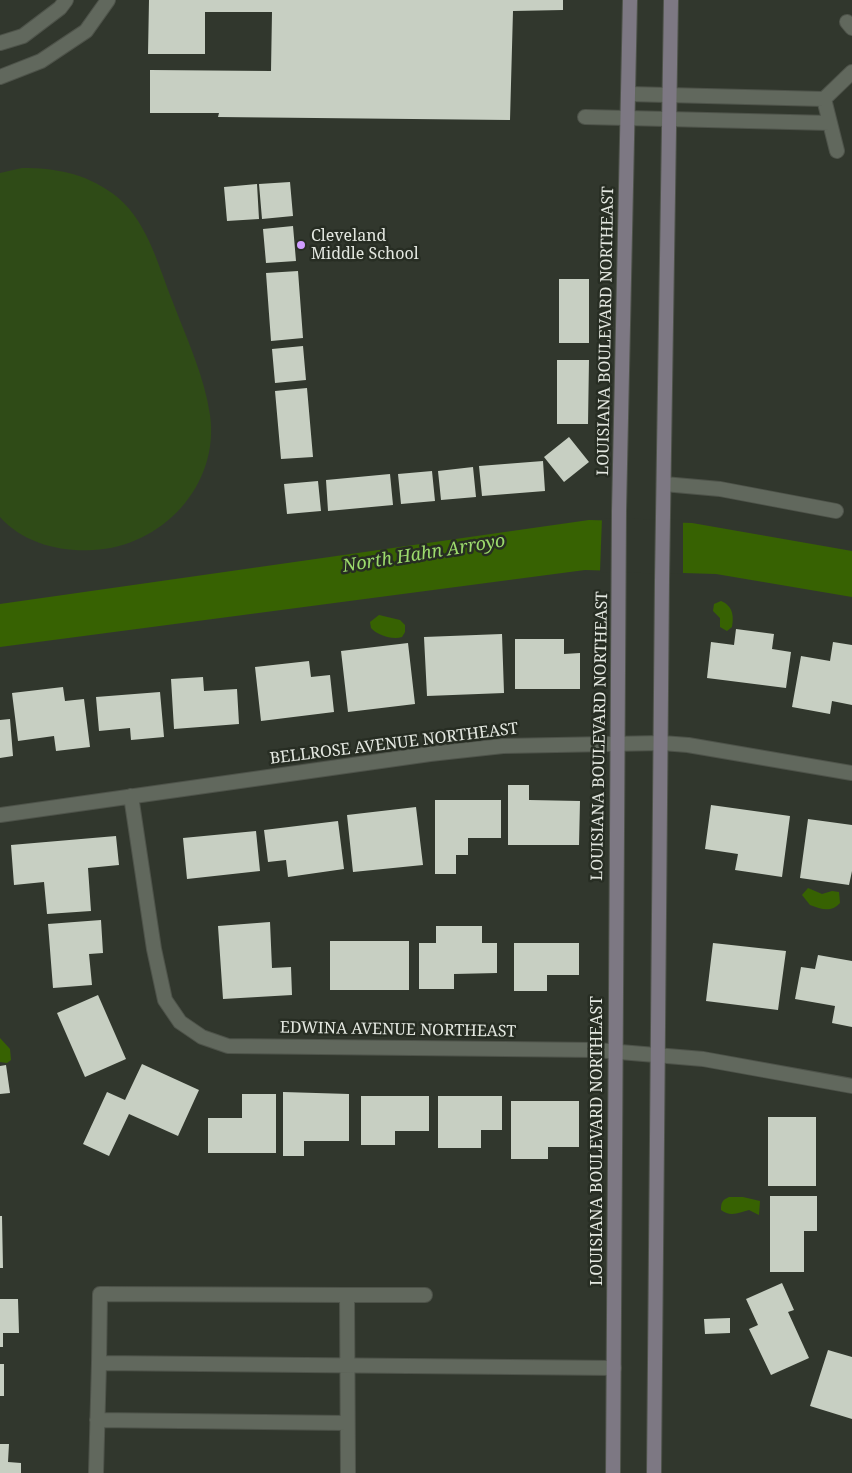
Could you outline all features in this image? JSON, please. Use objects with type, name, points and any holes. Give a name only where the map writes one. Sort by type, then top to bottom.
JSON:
[{"type":"main road","name":"LOUISIANA BOULEVARD NORTHEAST","points":[[614,1473],[619,511],[630,0]]},
{"type":"main road","points":[[654,1473],[662,580],[671,0]]},
{"type":"street","points":[[0,43],[23,36],[60,8],[66,0]]},
{"type":"street","points":[[0,77],[41,61],[86,30],[108,0]]},
{"type":"street","points":[[628,94],[824,99],[852,72]]},
{"type":"street","points":[[824,99],[837,151]]},
{"type":"street","points":[[584,117],[830,123]]},
{"type":"street","points":[[664,484],[720,489],[836,511]]},
{"type":"street","name":"BELLROSE AVENUE NORTHEAST","points":[[0,815],[502,746],[662,743],[702,746],[852,773]]},
{"type":"street","name":"EDWINA AVENUE NORTHEAST","points":[[131,796],[154,949],[165,1000],[180,1022],[202,1037],[228,1046],[615,1051],[703,1059],[852,1086]]},
{"type":"street","points":[[96,1473],[100,1294],[425,1295]]},
{"type":"street","points":[[347,1295],[348,1473]]},
{"type":"street","points":[[99,1363],[614,1368]]},
{"type":"street","points":[[97,1420],[347,1423]]},
{"type":"shaded area","points":[[22,168],[46,169],[80,176],[112,193],[134,214],[149,241],[204,385],[210,415],[211,441],[206,465],[196,488],[181,508],[163,524],[142,537],[118,546],[93,550],[55,547],[43,544],[20,533],[0,517],[0,173]]},
{"type":"water","name":"North Hahn Arroyo","points":[[589,520],[692,523],[852,551],[852,597],[716,574],[585,570],[0,647],[0,604]]},
{"type":"water","points":[[721,601],[728,606],[733,615],[732,627],[727,631],[720,627],[720,618],[713,611],[714,604]]},
{"type":"water","points":[[379,615],[400,620],[405,625],[405,632],[402,637],[385,636],[371,628],[370,622]]},
{"type":"water","points":[[808,888],[822,894],[832,891],[839,892],[840,903],[829,909],[810,905],[802,895]]},
{"type":"water","points":[[0,1038],[10,1049],[11,1060],[7,1063],[0,1062]]},
{"type":"water","points":[[729,1197],[743,1197],[760,1201],[759,1215],[749,1210],[735,1214],[724,1212],[721,1210],[723,1201]]},
{"type":"pier","points":[[602,518],[683,520],[683,574],[600,572]]},
{"type":"building","points":[[149,0],[563,0],[563,10],[513,11],[510,120],[218,117],[219,113],[150,113],[150,70],[271,71],[272,12],[205,12],[205,54],[148,54]]},
{"type":"building","points":[[290,182],[293,216],[262,219],[259,184]]},
{"type":"building","points":[[257,184],[259,219],[227,221],[224,187]]},
{"type":"building","points":[[293,226],[296,261],[266,263],[263,229]]},
{"type":"building","points":[[298,271],[303,338],[271,341],[266,273]]},
{"type":"building","points":[[559,279],[589,279],[589,343],[559,343]]},
{"type":"building","points":[[303,346],[306,380],[275,383],[272,349]]},
{"type":"building","points":[[557,360],[589,360],[588,424],[557,424]]},
{"type":"building","points":[[307,388],[313,457],[281,459],[275,391]]},
{"type":"building","points":[[569,437],[589,462],[564,482],[544,457]]},
{"type":"building","points":[[543,461],[545,491],[482,496],[479,466]]},
{"type":"building","points":[[473,467],[476,497],[441,500],[438,471]]},
{"type":"building","points":[[432,471],[435,501],[401,504],[398,474]]},
{"type":"building","points":[[390,474],[393,505],[328,511],[326,480]]},
{"type":"building","points":[[318,481],[321,511],[287,514],[284,484]]},
{"type":"building","points":[[736,629],[774,634],[772,649],[791,652],[786,688],[707,678],[711,642],[734,645]]},
{"type":"building","points":[[502,634],[504,693],[427,696],[424,637]]},
{"type":"building","points":[[515,639],[564,639],[564,654],[580,653],[580,689],[515,689]]},
{"type":"building","points":[[833,642],[852,645],[852,705],[832,701],[830,714],[792,707],[801,656],[830,661]]},
{"type":"building","points":[[408,643],[415,704],[348,712],[341,651]]},
{"type":"building","points":[[309,661],[311,677],[330,675],[334,712],[261,721],[255,667]]},
{"type":"building","points":[[203,677],[204,691],[237,689],[239,724],[174,729],[171,679]]},
{"type":"building","points":[[63,687],[65,701],[84,699],[90,747],[56,751],[54,736],[18,741],[12,693]]},
{"type":"building","points":[[160,692],[164,737],[131,740],[130,728],[99,731],[96,697]]},
{"type":"building","points":[[10,719],[13,756],[0,758],[0,720]]},
{"type":"building","points":[[508,785],[529,785],[529,800],[580,801],[579,845],[508,845]]},
{"type":"building","points":[[435,800],[501,800],[501,838],[468,838],[468,855],[456,855],[456,874],[435,874]]},
{"type":"building","points":[[711,805],[790,816],[782,877],[735,870],[738,854],[705,849]]},
{"type":"building","points":[[416,807],[423,865],[353,872],[347,815]]},
{"type":"building","points":[[808,819],[852,825],[852,871],[849,885],[800,878]]},
{"type":"building","points":[[338,821],[344,869],[288,877],[286,860],[268,862],[264,830]]},
{"type":"building","points":[[256,831],[260,871],[187,879],[183,838]]},
{"type":"building","points":[[116,836],[119,865],[88,868],[91,911],[47,914],[44,882],[14,885],[11,845]]},
{"type":"building","points":[[101,920],[103,953],[89,954],[92,985],[53,988],[48,924]]},
{"type":"building","points":[[270,922],[272,968],[291,967],[292,995],[223,999],[218,926]]},
{"type":"building","points":[[436,926],[482,926],[482,943],[497,943],[497,973],[454,974],[454,989],[419,989],[419,943],[436,943]]},
{"type":"building","points":[[330,941],[409,941],[409,990],[330,990]]},
{"type":"building","points":[[514,943],[579,943],[579,975],[547,975],[547,991],[514,991]]},
{"type":"building","points":[[713,943],[786,951],[778,1010],[706,1001]]},
{"type":"building","points":[[818,955],[852,961],[852,1027],[832,1023],[835,1006],[795,999],[801,967],[815,969]]},
{"type":"building","points":[[98,995],[126,1059],[85,1077],[57,1013]]},
{"type":"building","points":[[142,1064],[199,1090],[178,1136],[129,1114],[109,1156],[83,1144],[107,1092],[125,1100]]},
{"type":"building","points":[[6,1065],[10,1093],[0,1094],[0,1066]]},
{"type":"building","points":[[283,1092],[349,1094],[349,1141],[304,1141],[304,1156],[283,1156]]},
{"type":"building","points":[[242,1094],[276,1094],[276,1153],[208,1153],[208,1118],[242,1118]]},
{"type":"building","points":[[361,1096],[429,1096],[429,1131],[395,1131],[395,1145],[361,1145]]},
{"type":"building","points":[[438,1096],[502,1096],[502,1130],[481,1130],[481,1148],[438,1148]]},
{"type":"building","points":[[511,1101],[579,1101],[579,1147],[548,1147],[548,1159],[511,1159]]},
{"type":"building","points":[[768,1117],[816,1117],[816,1186],[768,1186]]},
{"type":"building","points":[[770,1196],[817,1196],[817,1231],[804,1231],[804,1272],[770,1272]]},
{"type":"building","points":[[0,1216],[2,1216],[3,1268],[0,1268]]},
{"type":"building","points":[[782,1283],[794,1310],[788,1312],[809,1358],[771,1375],[749,1329],[758,1325],[746,1299]]},
{"type":"building","points":[[0,1299],[18,1299],[19,1333],[3,1333],[3,1347],[0,1347]]},
{"type":"building","points":[[730,1318],[730,1333],[705,1334],[704,1319]]},
{"type":"building","points":[[828,1350],[852,1357],[852,1419],[810,1406]]},
{"type":"building","points":[[0,1364],[4,1364],[4,1396],[0,1396]]},
{"type":"building","points":[[0,1444],[9,1444],[8,1462],[21,1463],[21,1473],[0,1473]]},
{"type":"place","name":"Cleveland Middle School","points":[[301,245]]}]
